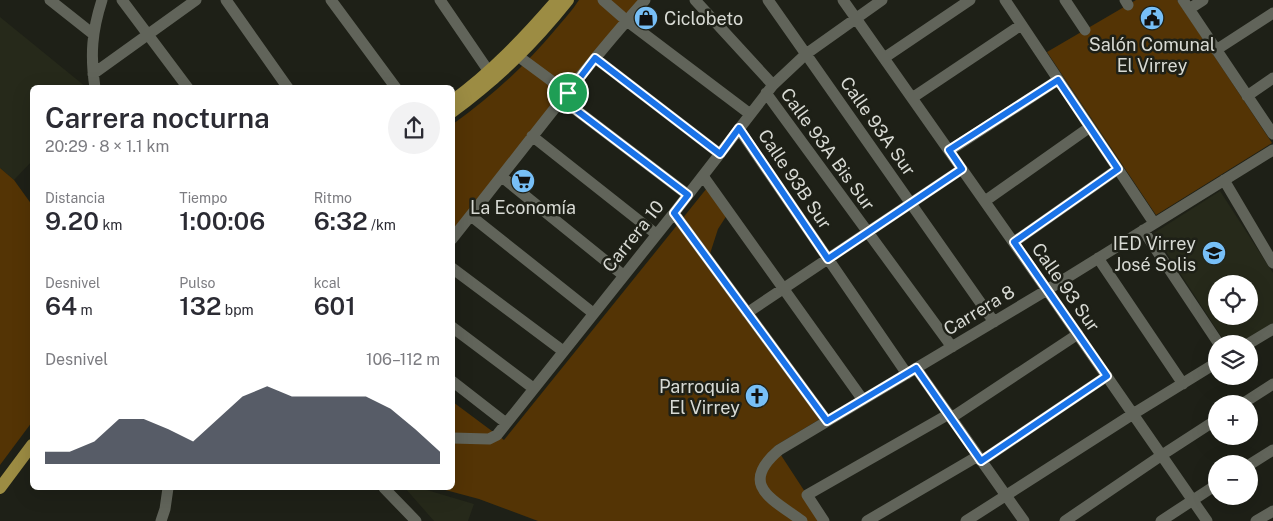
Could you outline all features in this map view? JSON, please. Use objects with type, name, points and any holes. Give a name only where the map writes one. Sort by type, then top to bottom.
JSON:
[{"type":"main road","points":[[455,109],[515,54],[551,6],[568,0]]},
{"type":"main road","points":[[455,98],[492,76]]},
{"type":"main road","points":[[0,488],[30,448]]},
{"type":"street","points":[[50,0],[93,34]]},
{"type":"street","points":[[95,85],[91,52],[93,34],[102,0]]},
{"type":"street","points":[[122,0],[186,85]]},
{"type":"street","points":[[93,74],[196,0]]},
{"type":"street","points":[[226,0],[286,85]]},
{"type":"street","points":[[331,0],[394,85]]},
{"type":"street","points":[[440,0],[492,76]]},
{"type":"street","name":"Calle 93B Sur","points":[[603,0],[627,21],[750,114]]},
{"type":"street","points":[[455,235],[595,58],[645,0]]},
{"type":"street","name":"Calle 93A Bis Sur","points":[[695,0],[769,89],[868,232],[952,347]]},
{"type":"street","name":"Calle 93A Sur","points":[[768,0],[994,322]]},
{"type":"street","name":"Calle 93 Sur","points":[[843,0],[1208,521]]},
{"type":"street","name":"Carrera 10","points":[[455,438],[488,438],[497,435],[674,213],[769,89],[806,54],[882,0]]},
{"type":"street","points":[[884,58],[970,0]]},
{"type":"street","points":[[1005,0],[1154,223]]},
{"type":"street","points":[[1065,0],[1085,30]]},
{"type":"street","points":[[1203,0],[1186,4],[1273,134]]},
{"type":"street","points":[[1216,50],[1273,13]]},
{"type":"street","points":[[912,98],[1022,25]]},
{"type":"street","points":[[515,54],[688,195]]},
{"type":"street","points":[[595,58],[720,154]]},
{"type":"street","points":[[1247,96],[1273,78]]},
{"type":"street","points":[[949,150],[1058,80]]},
{"type":"street","points":[[985,201],[1090,127]]},
{"type":"street","name":"Calle 93B Sur","points":[[739,128],[828,259],[911,371],[950,416],[1024,521]]},
{"type":"street","points":[[532,136],[656,234]]},
{"type":"street","name":"Carrera 8","points":[[802,521],[769,496],[760,482],[760,472],[766,461],[779,450],[1047,290],[1224,180],[1271,155]]},
{"type":"street","points":[[747,314],[962,169]]},
{"type":"street","points":[[1014,242],[1118,169]]},
{"type":"street","points":[[702,176],[862,400]]},
{"type":"street","points":[[502,177],[623,275]]},
{"type":"street","points":[[1224,180],[1273,263]]},
{"type":"street","points":[[674,213],[827,421]]},
{"type":"street","points":[[470,216],[594,313]]},
{"type":"street","points":[[1143,230],[1213,335]]},
{"type":"street","points":[[1098,258],[1183,384]]},
{"type":"street","points":[[455,270],[563,351]]},
{"type":"street","points":[[455,329],[533,388]]},
{"type":"street","points":[[1258,339],[1272,333]]},
{"type":"street","points":[[824,521],[807,495],[950,416],[1078,334]]},
{"type":"street","points":[[966,521],[1208,368]]},
{"type":"street","points":[[867,521],[979,458],[1107,376]]},
{"type":"street","points":[[455,383],[506,423]]},
{"type":"street","points":[[1256,395],[1273,384]]},
{"type":"street","points":[[1066,521],[1208,425]]},
{"type":"street","points":[[1258,459],[1273,450]]},
{"type":"street","points":[[161,521],[168,490]]},
{"type":"street","points":[[386,490],[416,521]]},
{"type":"street","points":[[1161,521],[1208,490]]},
{"type":"street","points":[[1256,521],[1273,511]]},
{"type":"shaded area","points":[[579,0],[642,0],[455,232],[455,122],[481,103],[520,68]]},
{"type":"shaded area","points":[[1136,0],[1177,0],[1272,143],[1156,215],[1047,52]]},
{"type":"shaded area","points":[[0,17],[84,85],[30,85],[30,163],[14,180],[0,168]]},
{"type":"shaded area","points":[[0,168],[14,180],[30,202],[30,425],[0,465]]},
{"type":"shaded area","points":[[707,188],[727,215],[718,229],[707,263],[820,419],[775,446],[824,521],[538,521],[479,499],[445,490],[455,490],[455,403],[504,440]]},
{"type":"shaded area","name":"IED Virrey José Solis","points":[[1220,191],[1273,273],[1273,324],[1256,335],[1220,335],[1214,325],[1258,325],[1258,275],[1208,275],[1208,316],[1154,233]]},
{"type":"shaded area","points":[[407,490],[427,490],[474,504],[468,521],[434,521]]},
{"type":"place","name":"Ciclobeto","points":[[646,18]]},
{"type":"place","name":"Salón Comunal El Virrey","points":[[1152,18]]},
{"type":"place","name":"La Economía","points":[[523,181]]},
{"type":"place","name":"IED Virrey José Solis","points":[[1214,253]]},
{"type":"place","name":"Parroquia El Virrey","points":[[757,396]]},
{"type":"route","points":[[595,58],[720,154],[739,128],[828,259],[962,169],[949,150],[1058,80],[1118,169],[1014,242],[1107,376],[981,461],[916,368],[827,421],[674,213],[688,195],[563,100],[568,93],[595,58]]}]
